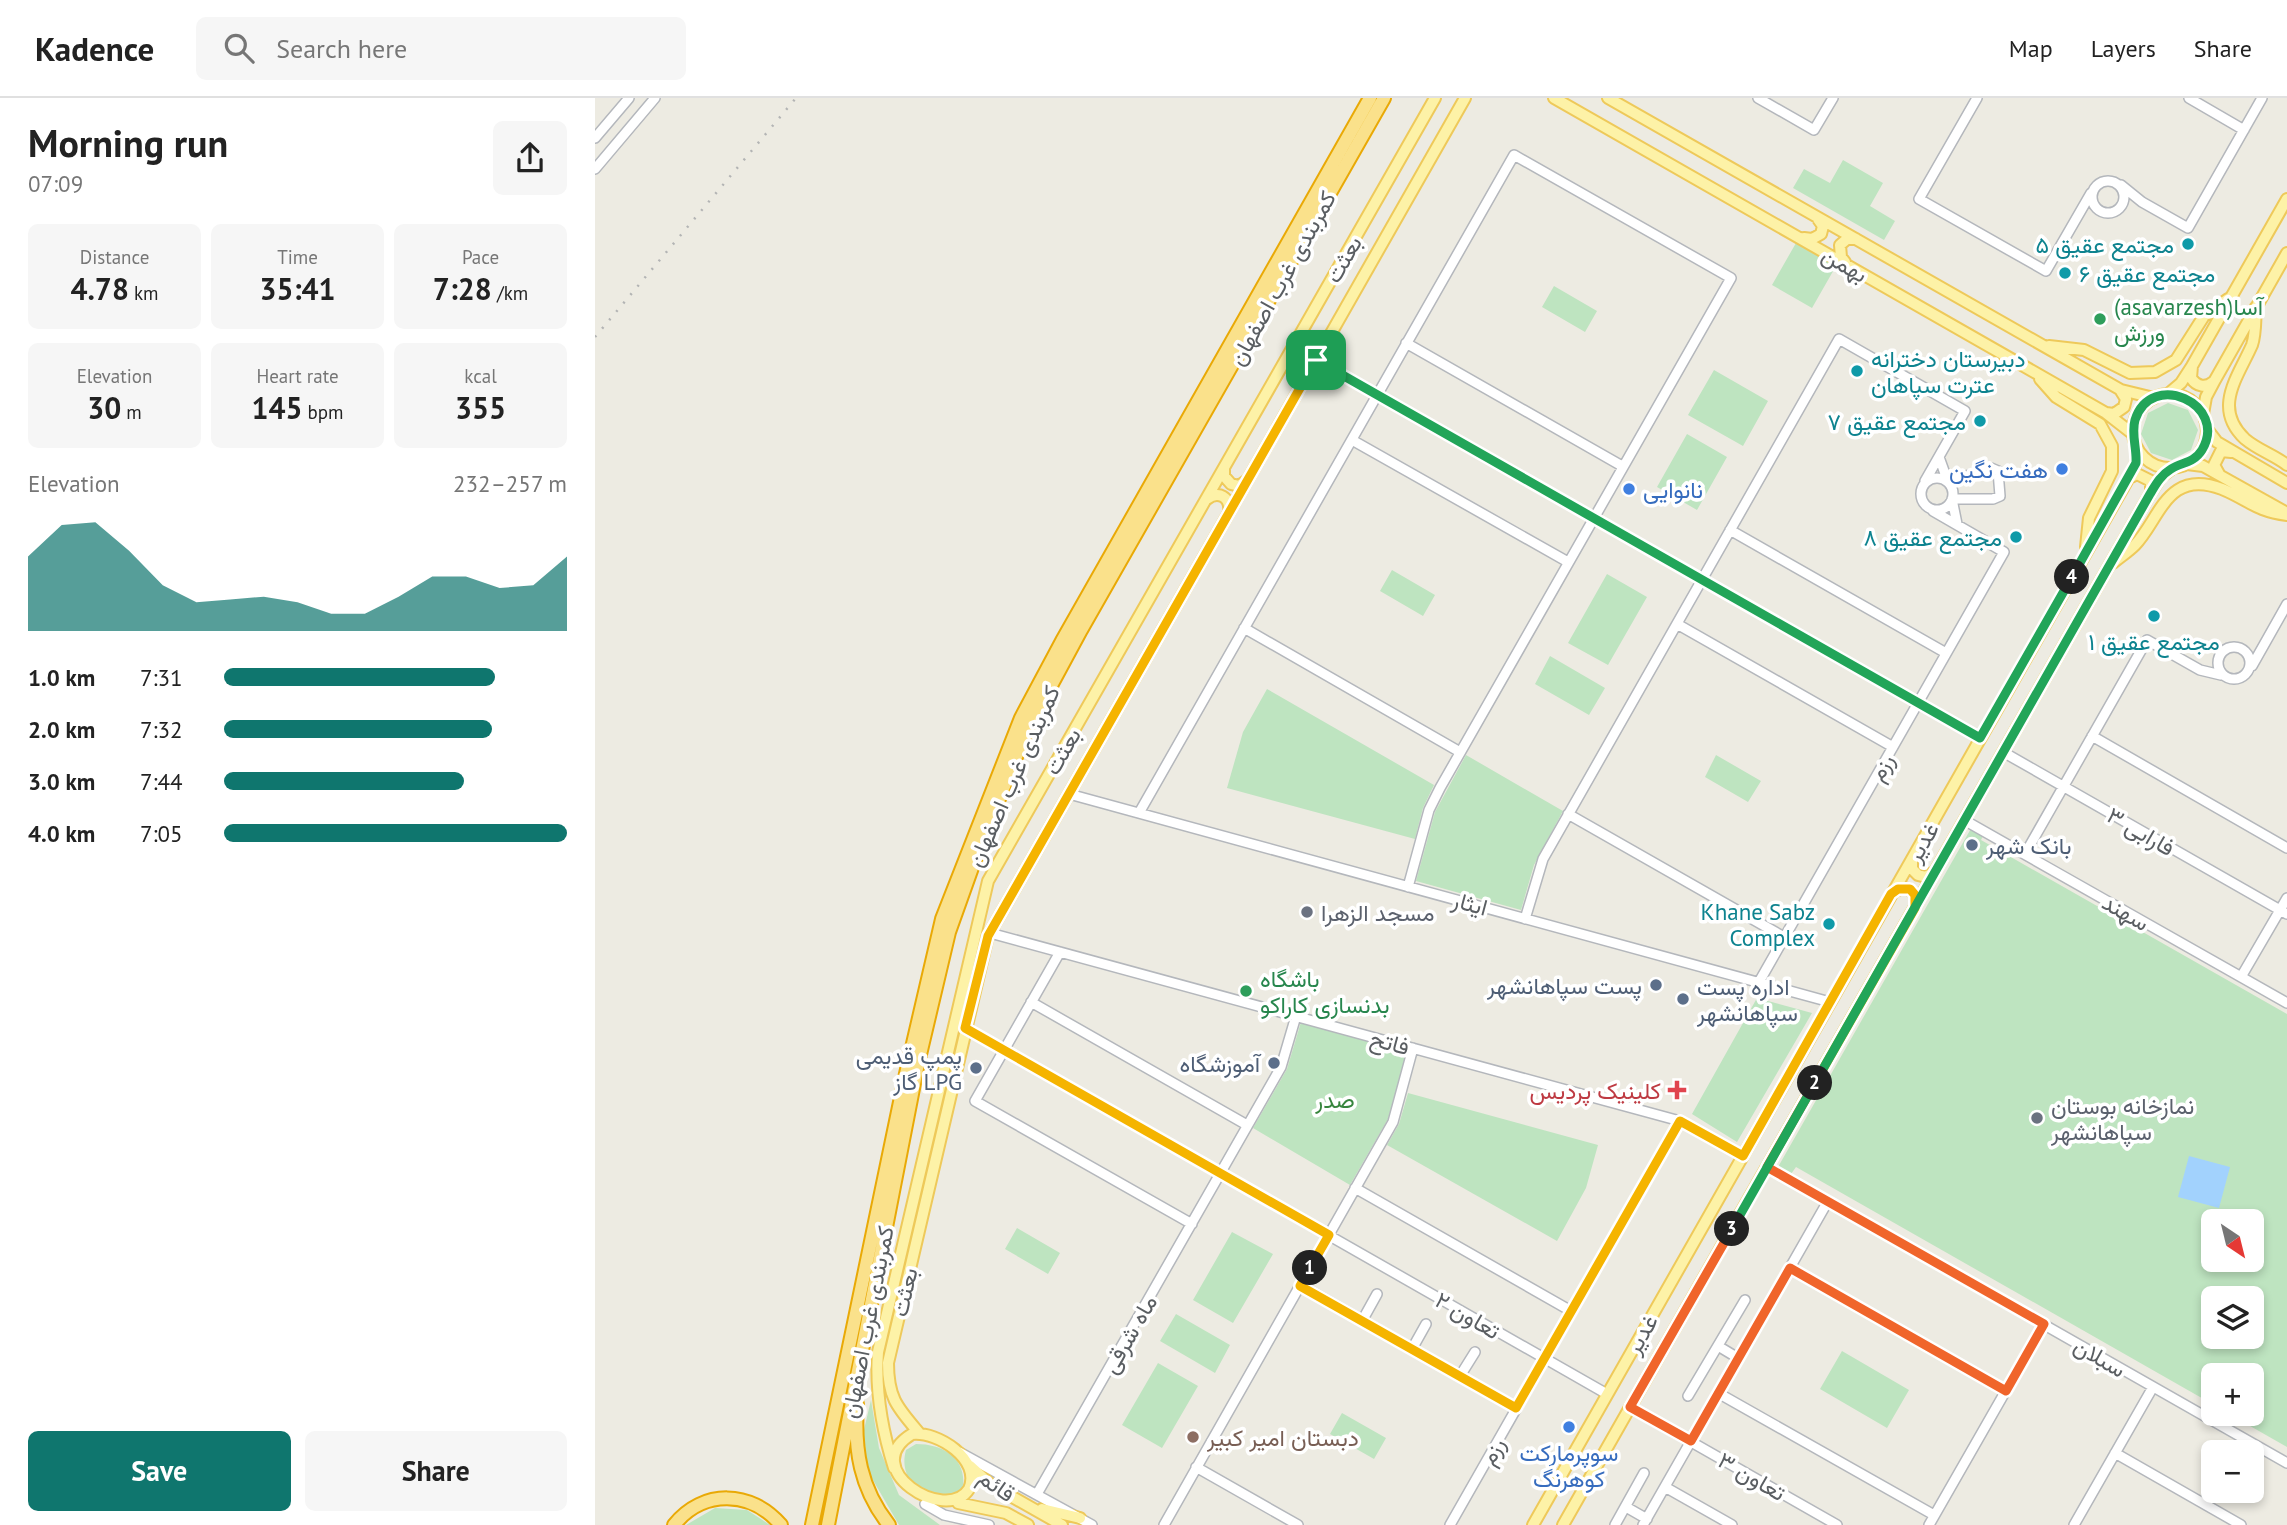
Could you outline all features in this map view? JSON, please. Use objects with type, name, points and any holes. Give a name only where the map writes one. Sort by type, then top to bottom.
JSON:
[{"type":"highway","name":"کمربندی غرب اصفهان","points":[[812,1525],[905,1078],[939,932],[979,820],[1021,718],[1062,640],[1370,98]]},
{"type":"highway","name":"کمربندی غرب اصفهان","points":[[828,1525],[918,1063],[949,932],[979,848],[1026,732],[1081,630],[1384,98]]},
{"type":"highway","points":[[863,1340],[855,1430],[857,1458],[870,1497],[889,1525]]},
{"type":"highway","points":[[674,1525],[688,1510],[705,1501],[721,1497],[750,1502],[773,1516],[781,1525]]},
{"type":"main road","name":"بعثت","points":[[894,1468],[881,1421],[876,1377],[878,1352],[988,881],[1434,98]]},
{"type":"main road","name":"بعثت","points":[[921,1434],[893,1400],[888,1385],[888,1363],[965,1028],[990,933],[1465,98]]},
{"type":"main road","name":"بهمن","points":[[1554,98],[2106,412],[2133,434]]},
{"type":"main road","name":"بهمن","points":[[1608,98],[2120,390],[2154,398]]},
{"type":"main road","points":[[2287,199],[2181,383],[2168,394],[2154,398],[2138,413],[2133,434],[2137,448],[2152,463],[2173,468],[2187,464],[2203,466],[2287,514]]},
{"type":"main road","points":[[1801,238],[1812,239],[1821,234],[1823,226],[1816,216]]},
{"type":"main road","points":[[1847,265],[1841,257],[1840,245],[1847,239],[1859,240]]},
{"type":"main road","points":[[2287,253],[2206,397],[2203,414],[2207,429],[2217,442],[2287,483]]},
{"type":"main road","points":[[2045,346],[2084,350],[2130,373],[2155,372],[2176,360],[2204,316],[2233,295]]},
{"type":"main road","points":[[2256,307],[2253,342],[2229,389],[2230,414],[2237,429],[2248,441],[2287,465]]},
{"type":"main road","points":[[2192,366],[2191,379],[2197,385],[2209,385],[2215,380]]},
{"type":"main road","points":[[2033,371],[2056,397],[2100,425],[2112,446],[2112,471],[2089,518],[2085,553]]},
{"type":"main road","points":[[2106,412],[2114,414],[2124,407],[2126,398],[2120,390]]},
{"type":"main road","points":[[2168,394],[2189,399],[2203,414]]},
{"type":"main road","points":[[2187,464],[2202,449],[2207,429]]},
{"type":"main road","name":"غدیر","points":[[1536,1522],[2127,481],[2136,463],[2137,448]]},
{"type":"main road","points":[[2220,475],[2215,469],[2215,458],[2221,452],[2233,453]]},
{"type":"main road","points":[[1225,466],[1224,476],[1231,484],[1238,486],[1248,479]]},
{"type":"main road","name":"غدیر","points":[[1563,1525],[2150,494],[2161,477],[2173,468]]},
{"type":"main road","points":[[2127,481],[2137,474],[2145,475],[2151,481],[2150,494]]},
{"type":"main road","points":[[2109,567],[2136,544],[2164,500],[2187,488],[2214,487],[2260,511],[2287,514]]},
{"type":"main road","points":[[1205,501],[1211,496],[1223,496],[1229,502],[1228,514]]},
{"type":"main road","points":[[1913,857],[1912,869],[1917,875],[1926,877],[1936,870]]},
{"type":"main road","points":[[1891,894],[1898,889],[1910,889],[1915,895],[1915,908]]},
{"type":"main road","points":[[912,1434],[921,1434],[960,1454],[970,1466],[971,1485],[958,1503],[946,1508],[925,1504],[899,1481],[894,1468],[895,1454],[901,1442],[912,1434]]},
{"type":"main road","name":"قائم","points":[[970,1466],[991,1485],[1062,1525]]},
{"type":"main road","name":"قائم","points":[[958,1503],[1006,1513],[1028,1525]]},
{"type":"main road","points":[[1027,1505],[1080,1518]]},
{"type":"street","points":[[595,138],[629,98]]},
{"type":"street","points":[[595,169],[655,98]]},
{"type":"street","points":[[1758,98],[1814,130],[1833,98]]},
{"type":"street","points":[[1977,98],[1919,199],[2046,271],[2091,193],[2096,186],[2109,182],[2121,185],[2142,201],[2188,228],[2262,98]]},
{"type":"street","points":[[2189,98],[2244,130]]},
{"type":"street","points":[[608,123],[623,136]]},
{"type":"street","points":[[1139,813],[1514,155],[1731,278],[1429,810],[1408,887]]},
{"type":"street","points":[[2120,207],[2126,196],[2121,185]]},
{"type":"street","points":[[2091,193],[2092,206],[2103,212]]},
{"type":"street","points":[[2077,216],[2142,201]]},
{"type":"street","points":[[1525,919],[1539,867],[1839,339],[1965,411],[1922,489],[1925,502],[1933,511],[1957,524]]},
{"type":"street","points":[[1406,343],[1622,466]]},
{"type":"street","points":[[1316,360],[1980,738]]},
{"type":"street","points":[[1352,440],[1568,562]]},
{"type":"street","points":[[1938,457],[1948,482],[1957,524]]},
{"type":"street","points":[[1925,481],[1937,476],[1948,482],[1991,468],[1998,471],[2000,496],[1993,499],[1952,499]]},
{"type":"street","points":[[1933,511],[1946,510],[1952,499]]},
{"type":"street","name":"رزم","points":[[1759,982],[2004,552],[1957,524]]},
{"type":"street","points":[[1730,530],[1946,653]]},
{"type":"street","points":[[2025,854],[2147,640],[2200,670],[2233,678],[2246,674],[2287,604]]},
{"type":"street","points":[[1677,624],[1893,747]]},
{"type":"street","points":[[1244,628],[1460,752]]},
{"type":"street","points":[[2200,670],[2222,653],[2265,644]]},
{"type":"street","points":[[2239,648],[2250,654],[2251,667]]},
{"type":"street","points":[[2221,675],[2216,664],[2222,653]]},
{"type":"street","points":[[2092,736],[2287,848]]},
{"type":"street","name":"فارابی ۳","points":[[2003,752],[2283,912]]},
{"type":"street","name":"ایثار","points":[[1069,794],[1830,1002]]},
{"type":"street","points":[[1568,814],[1784,937]]},
{"type":"street","name":"سهند","points":[[1965,820],[2287,1003]]},
{"type":"street","points":[[2241,977],[2283,912],[2287,898]]},
{"type":"street","name":"فاتح","points":[[990,933],[1680,1121],[1743,1156]]},
{"type":"street","points":[[1061,952],[975,1101],[1192,1224]]},
{"type":"street","points":[[1031,1002],[1247,1125]]},
{"type":"street","name":"ماه شرقی","points":[[1037,1494],[1281,1067],[1296,1016]]},
{"type":"street","name":"تعاون ۲","points":[[965,1028],[1607,1394]]},
{"type":"street","points":[[1164,1525],[1393,1122],[1413,1048]]},
{"type":"street","name":"رزم","points":[[1450,1525],[1680,1121]]},
{"type":"street","name":"سبلان","points":[[1767,1167],[2287,1463]]},
{"type":"street","points":[[1355,1188],[1571,1311]]},
{"type":"street","points":[[1626,1507],[1645,1522],[1828,1201]]},
{"type":"street","points":[[1790,1268],[2006,1391]]},
{"type":"street","points":[[1300,1286],[1516,1408]]},
{"type":"street","points":[[1362,1321],[1377,1294]]},
{"type":"street","points":[[1688,1396],[1745,1300]]},
{"type":"street","points":[[1412,1349],[1426,1324]]},
{"type":"street","points":[[1929,1525],[2044,1324]]},
{"type":"street","points":[[1718,1346],[1738,1358]]},
{"type":"street","points":[[1460,1377],[1475,1352]]},
{"type":"street","points":[[2074,1525],[2153,1387]]},
{"type":"street","points":[[1718,1392],[1934,1516]]},
{"type":"street","name":"تعاون ۳","points":[[1630,1407],[1837,1525]]},
{"type":"street","points":[[944,1444],[1092,1525]]},
{"type":"street","points":[[2115,1454],[2241,1525]]},
{"type":"street","points":[[1196,1467],[1297,1525]]},
{"type":"street","points":[[1615,1525],[1644,1473]]},
{"type":"street","points":[[1665,1487],[1732,1525]]},
{"type":"street","points":[[925,1504],[944,1515],[989,1525]]},
{"type":"green space","points":[[1843,160],[1883,183],[1870,206],[1895,221],[1884,240],[1793,188],[1804,169],[1830,183]]},
{"type":"green space","points":[[1796,243],[1836,266],[1812,308],[1772,285]]},
{"type":"green space","points":[[1554,286],[1597,311],[1585,332],[1542,307]]},
{"type":"green space","points":[[1714,370],[1768,401],[1743,446],[1688,415]]},
{"type":"green space","points":[[2168,403],[2188,410],[2198,430],[2191,450],[2172,460],[2151,453],[2141,434],[2148,413]]},
{"type":"green space","points":[[1687,434],[1727,457],[1697,510],[1657,487]]},
{"type":"green space","points":[[1392,570],[1435,595],[1423,616],[1380,591]]},
{"type":"green space","points":[[1607,574],[1647,597],[1608,665],[1568,643]]},
{"type":"green space","points":[[1550,656],[1605,688],[1589,715],[1535,684]]},
{"type":"green space","points":[[1267,689],[1434,785],[1423,808],[1415,839],[1227,788],[1243,732]]},
{"type":"green space","points":[[1466,755],[1563,811],[1534,865],[1521,910],[1416,881],[1435,812]]},
{"type":"green space","points":[[1716,755],[1761,781],[1748,802],[1705,777]]},
{"type":"green space","points":[[1973,825],[1985,832],[1981,840],[2287,1014],[2287,1447],[2250,1426],[2264,1426],[2264,1363],[2201,1363],[2201,1398],[1796,1167],[1791,1174],[1778,1167]]},
{"type":"green space","points":[[1757,998],[1812,1013],[1737,1142],[1692,1114]]},
{"type":"green space","name":"صدر","points":[[1301,1022],[1407,1051],[1388,1119],[1350,1185],[1253,1128],[1287,1069]]},
{"type":"green space","points":[[1408,1093],[1598,1145],[1586,1188],[1557,1241],[1387,1145],[1399,1124]]},
{"type":"green space","points":[[1017,1228],[1060,1253],[1048,1274],[1005,1249]]},
{"type":"green space","points":[[1232,1232],[1273,1254],[1233,1323],[1193,1300]]},
{"type":"green space","points":[[1176,1314],[1230,1345],[1215,1373],[1160,1341]]},
{"type":"green space","points":[[1842,1351],[1909,1390],[1887,1428],[1820,1389]]},
{"type":"green space","points":[[1158,1363],[1198,1386],[1162,1448],[1122,1425]]},
{"type":"green space","points":[[871,1400],[879,1448],[899,1495],[940,1525],[899,1525],[870,1475],[862,1438]]},
{"type":"green space","points":[[1342,1413],[1386,1438],[1374,1459],[1330,1434]]},
{"type":"green space","points":[[916,1444],[938,1447],[954,1458],[963,1474],[961,1496],[918,1494],[908,1478],[904,1462],[906,1450]]},
{"type":"green space","points":[[715,1508],[747,1510],[770,1525],[686,1525]]},
{"type":"water","points":[[2189,1156],[2230,1167],[2219,1208],[2178,1197]]},
{"type":"railway","points":[[595,337],[796,98]]},
{"type":"place","name":"مجتمع عقیق ۵","points":[[2188,244]]},
{"type":"place","name":"مجتمع عقیق ۶","points":[[2065,273]]},
{"type":"place","name":"(asavarzesh)آسا ورزش","points":[[2100,319]]},
{"type":"place","name":"دبیرستان دخترانه عترت سپاهان","points":[[1857,371]]},
{"type":"place","name":"مجتمع عقیق ۷","points":[[1980,421]]},
{"type":"place","name":"هفت نگین","points":[[2062,469]]},
{"type":"place","name":"نانوایی","points":[[1629,489]]},
{"type":"place","name":"مجتمع عقیق ۸","points":[[2016,537]]},
{"type":"place","name":"مجتمع عقیق ۱","points":[[2154,616]]},
{"type":"place","name":"بانک شهر","points":[[1972,845]]},
{"type":"place","name":"مسجد الزهرا","points":[[1307,912]]},
{"type":"place","name":"Khane Sabz Complex","points":[[1829,924]]},
{"type":"place","name":"پست سپاهانشهر","points":[[1656,985]]},
{"type":"place","name":"باشگاه بدنسازی کاراکو","points":[[1246,991]]},
{"type":"place","name":"اداره پست سپاهانشهر","points":[[1683,999]]},
{"type":"place","name":"آموزشگاه","points":[[1274,1063]]},
{"type":"place","name":"پمپ قدیمی گاز LPG","points":[[976,1068]]},
{"type":"place","name":"کلینیک پردیس","points":[[1677,1090]]},
{"type":"place","name":"نمازخانه بوستان سپاهانشهر","points":[[2037,1118]]},
{"type":"place","name":"سوپرمارکت کوهرنگ","points":[[1569,1427]]},
{"type":"place","name":"دبستان امیر کبیر","points":[[1193,1437]]},
{"type":"route","points":[[1316,360],[988,936],[965,1028],[1329,1235],[1300,1286],[1516,1408],[1680,1121],[1743,1156],[1891,894],[1898,889],[1908,889],[1915,895],[1915,908],[1767,1167],[2044,1324],[2006,1391],[1790,1268],[1691,1441],[1630,1407],[1877,974],[1915,908],[2150,494],[2161,477],[2173,468],[2196,458],[2202,449],[2207,429],[2197,405],[2189,399],[2168,394],[2154,398],[2138,413],[2133,434],[2137,448],[2136,463],[1980,738],[1316,360]]}]
